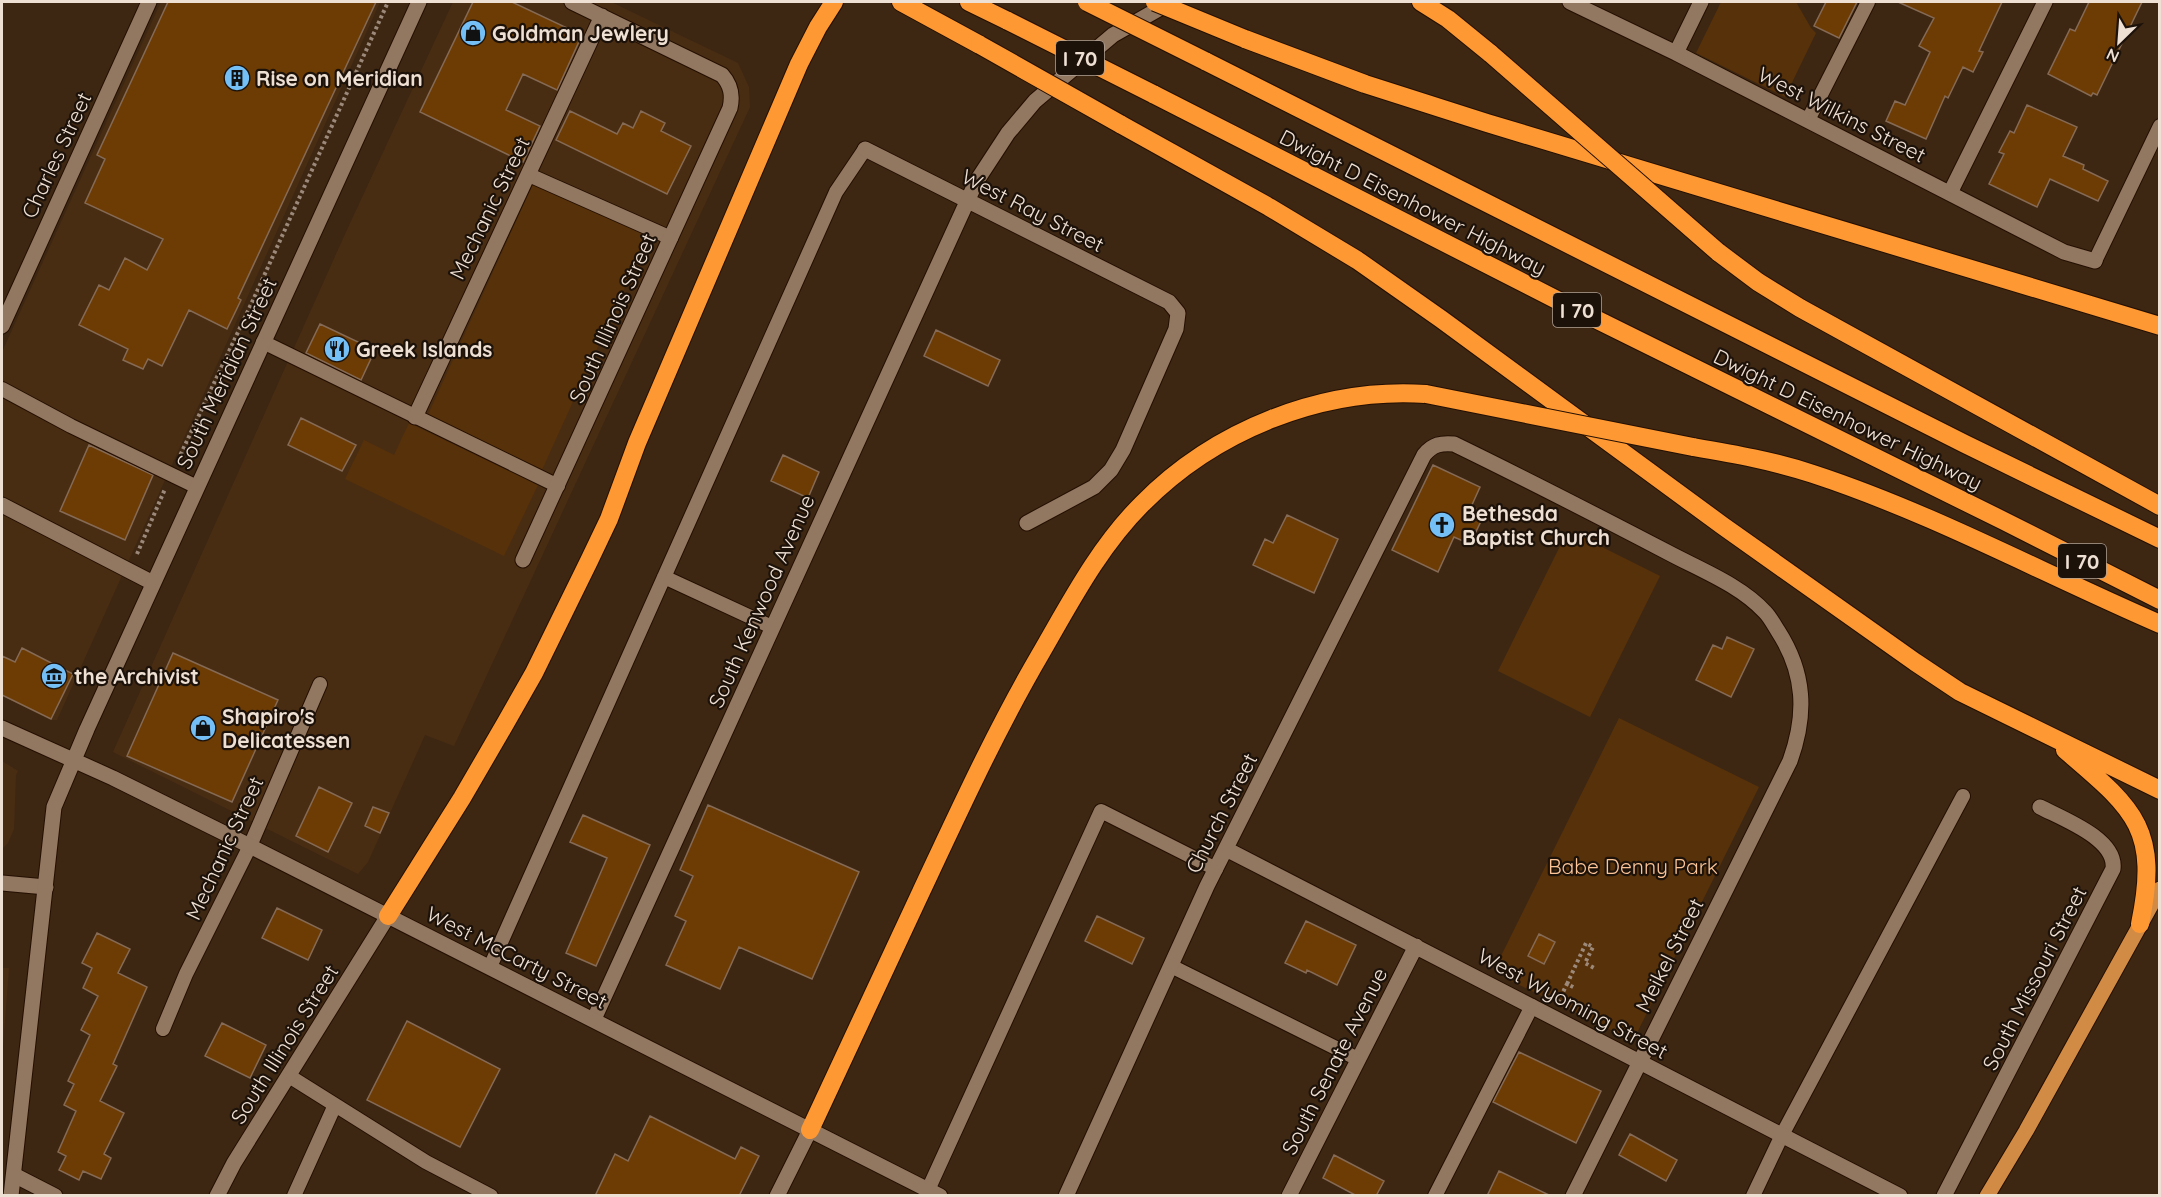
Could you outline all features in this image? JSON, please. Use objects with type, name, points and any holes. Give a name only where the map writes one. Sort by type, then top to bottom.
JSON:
[{"type":"highway","points":[[388,916],[505,724],[534,673],[590,561],[799,64],[834,2]]},
{"type":"highway","name":"Dwight D Eisenhower Highway","points":[[969,2],[1555,300],[2160,600]]},
{"type":"highway","name":"Dwight D Eisenhower Highway","points":[[1087,2],[1955,439],[2160,539]]},
{"type":"highway","points":[[1155,2],[1365,84],[2160,326]]},
{"type":"highway","points":[[1421,2],[1448,19],[1491,54],[1718,252],[1758,282],[1800,308],[2160,506]]},
{"type":"highway","points":[[905,4],[1278,212],[1357,260],[1915,662],[1960,692],[2160,790]]},
{"type":"highway","points":[[810,1130],[999,728],[1087,574],[1123,525],[1144,502],[1208,451],[1263,422],[1341,399],[1397,393],[1426,394],[1769,461],[1814,474],[1897,506],[2160,624]]},
{"type":"highway","points":[[2043,732],[2119,798],[2137,825],[2146,857],[2146,892],[2140,924]]},
{"type":"main road","points":[[1987,1196],[2160,889]]},
{"type":"street","name":"Charles Street","points":[[2,326],[149,2]]},
{"type":"street","name":"South Meridian Street","points":[[11,1196],[54,807],[153,583],[419,2]]},
{"type":"street","points":[[572,2],[602,16]]},
{"type":"street","name":"South Kenwood Avenue","points":[[594,1019],[966,200],[997,149],[1035,101],[1113,35],[1171,2]]},
{"type":"street","name":"West Wilkins Street","points":[[1570,2],[1676,53],[2064,252],[2095,261]]},
{"type":"street","points":[[1676,53],[1701,2]]},
{"type":"street","points":[[1950,193],[2045,2]]},
{"type":"street","name":"South Illinois Street","points":[[523,560],[730,108],[731,91],[722,75],[602,16]]},
{"type":"street","name":"Mechanic Street","points":[[415,417],[602,16]]},
{"type":"street","name":"West Ray Street","points":[[865,148],[1168,302],[1178,313],[1176,329],[1123,450],[1111,470],[1094,487],[1027,523]]},
{"type":"street","name":"Church Street","points":[[1066,1196],[1216,869],[1424,455],[1432,446],[1454,444],[1561,496],[1723,581],[1751,598],[1767,613],[1790,650],[1793,661]]},
{"type":"street","points":[[2,505],[153,583]]},
{"type":"street","name":"Meikel Street","points":[[1573,1196],[1790,761],[1799,732],[1801,711],[1800,692],[1793,661]]},
{"type":"street","name":"West McCarty Street","points":[[2,728],[112,778],[250,846],[934,1193]]},
{"type":"street","name":"South Missouri Street","points":[[1944,1196],[2113,869],[2114,860],[2096,837],[2040,807]]},
{"type":"street","name":"West Wyoming Street","points":[[1226,849],[1900,1196]]},
{"type":"street","points":[[2,883],[46,887]]},
{"type":"street","name":"South Illinois Street","points":[[217,1196],[234,1163],[388,916]]},
{"type":"street","name":"South Senate Avenue","points":[[1288,1196],[1416,946]]},
{"type":"street","points":[[777,1196],[810,1130]]},
{"type":"street","points":[[14,1175],[55,1196]]},
{"type":"lane","points":[[1808,120],[1868,2]]},
{"type":"lane","points":[[2095,261],[2160,126]]},
{"type":"lane","points":[[490,967],[836,192],[865,148]]},
{"type":"lane","points":[[529,175],[671,238]]},
{"type":"lane","points":[[263,342],[558,486]]},
{"type":"lane","points":[[2,389],[71,426],[197,487]]},
{"type":"lane","points":[[664,577],[772,627]]},
{"type":"lane","name":"Mechanic Street","points":[[163,1029],[186,974],[250,846],[320,684]]},
{"type":"lane","points":[[1753,1196],[1782,1135],[1963,796]]},
{"type":"lane","points":[[934,1193],[1101,811],[1216,869]]},
{"type":"lane","points":[[1171,966],[1358,1059]]},
{"type":"lane","points":[[1436,1196],[1532,1006]]},
{"type":"lane","points":[[289,1076],[426,1162],[491,1196]]},
{"type":"lane","points":[[294,1196],[335,1105]]},
{"type":"path","points":[[134,561],[171,474],[254,298],[388,2]]},
{"type":"path","points":[[1552,1016],[1586,943],[1593,947],[1585,963],[1594,968]]},
{"type":"path","points":[[1567,984],[1575,988]]},
{"type":"shaded area","points":[[161,2],[380,2],[57,720],[51,720],[2,696],[2,352]]},
{"type":"shaded area","points":[[453,2],[611,2],[738,63],[749,87],[750,107],[454,746],[425,735],[368,862],[358,874],[113,752],[346,232]]},
{"type":"shaded area","points":[[2,761],[18,771],[14,829],[8,843],[2,849]]},
{"type":"shaded area","points":[[2,968],[9,968],[2,1060]]},
{"type":"green space","points":[[1721,2],[1796,2],[1816,33],[1785,97],[1696,53]]},
{"type":"green space","points":[[534,182],[649,234],[542,470],[427,417]]},
{"type":"green space","points":[[409,423],[538,485],[504,556],[345,479],[364,440],[394,455]]},
{"type":"green space","points":[[1568,530],[1660,576],[1590,717],[1498,671]]},
{"type":"green space","name":"Babe Denny Park","points":[[1619,718],[1759,787],[1633,1041],[1505,978],[1500,958]]},
{"type":"building","name":"Rise on Meridian","points":[[168,2],[376,2],[238,298],[241,300],[227,329],[189,310],[162,366],[148,359],[143,369],[123,360],[128,349],[79,325],[99,285],[109,290],[125,258],[147,270],[163,239],[85,203],[105,159],[97,155]]},
{"type":"building","points":[[473,2],[512,2],[582,35],[557,90],[523,74],[506,110],[540,126],[523,162],[420,112]]},
{"type":"building","points":[[1826,2],[1857,2],[1839,38],[1814,26]]},
{"type":"building","points":[[1898,2],[2002,2],[1979,51],[1983,52],[1973,72],[1963,67],[1948,98],[1945,96],[1926,139],[1886,121],[1895,101],[1905,105],[1930,52],[1919,46],[1934,18]]},
{"type":"building","points":[[2089,2],[2142,2],[2097,95],[2093,93],[2091,96],[2048,74],[2070,29],[2075,31]]},
{"type":"building","points":[[2027,105],[2077,127],[2063,156],[2084,165],[2083,169],[2108,181],[2098,201],[2050,179],[2037,207],[1989,184],[2004,154],[1999,152],[2010,131],[2014,133]]},
{"type":"building","points":[[570,111],[617,134],[623,123],[633,128],[641,111],[665,123],[661,131],[691,146],[667,194],[556,140]]},
{"type":"building","points":[[320,324],[375,350],[361,380],[306,353]]},
{"type":"building","points":[[936,330],[1000,360],[988,386],[924,356]]},
{"type":"building","points":[[301,418],[356,445],[342,471],[288,445]]},
{"type":"building","points":[[89,445],[153,475],[125,540],[60,511]]},
{"type":"building","points":[[783,455],[819,472],[808,498],[771,481]]},
{"type":"building","name":"Bethesda Baptist Church","points":[[1433,465],[1480,487],[1471,507],[1485,513],[1470,544],[1454,537],[1438,572],[1392,550]]},
{"type":"building","points":[[1287,515],[1338,539],[1314,593],[1253,565],[1265,539],[1273,543]]},
{"type":"building","points":[[1727,637],[1754,649],[1731,697],[1696,680],[1713,645],[1722,649]]},
{"type":"building","points":[[22,648],[73,674],[51,719],[2,695],[2,656],[15,662]]},
{"type":"building","name":"Shapiro's Delicatessen","points":[[173,653],[278,700],[232,802],[127,756]]},
{"type":"building","points":[[319,787],[352,803],[328,852],[296,836]]},
{"type":"building","points":[[708,805],[859,872],[812,979],[739,947],[720,989],[666,965],[686,921],[675,916],[693,876],[680,870]]},
{"type":"building","points":[[373,807],[389,813],[380,833],[365,826]]},
{"type":"building","points":[[583,815],[650,845],[596,966],[566,953],[607,858],[570,842]]},
{"type":"building","points":[[277,908],[322,930],[308,960],[262,938]]},
{"type":"building","points":[[1097,916],[1144,938],[1132,964],[1085,941]]},
{"type":"building","points":[[1306,921],[1356,945],[1337,985],[1307,970],[1306,973],[1285,963]]},
{"type":"building","points":[[97,933],[130,949],[118,973],[147,987],[113,1064],[117,1066],[100,1101],[124,1113],[104,1154],[111,1158],[101,1179],[83,1171],[79,1180],[59,1170],[66,1156],[58,1152],[76,1111],[64,1105],[74,1084],[68,1081],[90,1035],[81,1030],[98,996],[83,988],[92,968],[82,963]]},
{"type":"building","points":[[1539,934],[1555,942],[1544,964],[1528,956]]},
{"type":"building","points":[[407,1021],[500,1069],[460,1147],[367,1100]]},
{"type":"building","points":[[222,1023],[266,1045],[250,1078],[205,1056]]},
{"type":"building","points":[[1519,1052],[1601,1091],[1576,1143],[1493,1102]]},
{"type":"building","points":[[650,1116],[735,1159],[741,1147],[759,1156],[739,1196],[595,1196],[615,1154],[628,1161]]},
{"type":"building","points":[[1630,1134],[1677,1160],[1666,1181],[1619,1155]]},
{"type":"building","points":[[1334,1155],[1384,1181],[1376,1196],[1357,1196],[1323,1178]]},
{"type":"building","points":[[1499,1171],[1551,1196],[1487,1196]]},
{"type":"place","name":"Goldman Jewlery","points":[[473,33]]},
{"type":"place","name":"Rise on Meridian","points":[[237,78]]},
{"type":"place","name":"Greek Islands","points":[[337,349]]},
{"type":"place","name":"Bethesda Baptist Church","points":[[1442,525]]},
{"type":"place","name":"the Archivist","points":[[54,676]]},
{"type":"place","name":"Shapiro's Delicatessen","points":[[203,728]]}]
